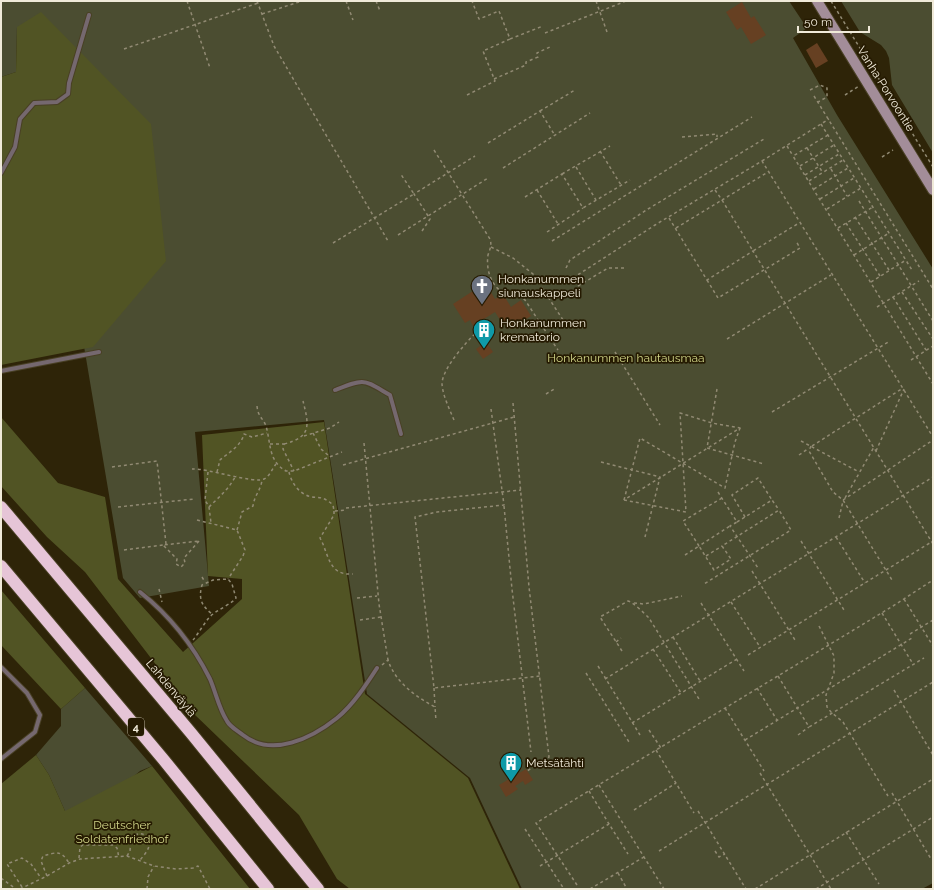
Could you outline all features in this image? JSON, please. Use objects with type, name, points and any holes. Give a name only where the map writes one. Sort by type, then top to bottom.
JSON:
[{"type":"highway","name":"Lahdenväylä","points":[[1,507],[191,733],[318,889]]},
{"type":"highway","name":"4","points":[[1,566],[163,759],[268,889]]},
{"type":"main road","name":"Vanha Porvoontie","points":[[817,1],[933,190]]},
{"type":"lane","points":[[1,173],[15,147],[20,119],[34,103],[58,102],[68,94],[69,83],[89,15]]},
{"type":"lane","points":[[1,371],[99,352]]},
{"type":"lane","points":[[335,390],[365,380],[390,395],[401,434]]},
{"type":"lane","points":[[140,592],[172,622],[194,651],[210,680],[227,722],[245,737],[257,744],[283,746],[323,728],[346,709],[362,690],[377,668]]},
{"type":"lane","points":[[1,667],[27,693],[40,715],[35,732],[1,759]]},
{"type":"path","points":[[187,1],[210,68]]},
{"type":"path","points":[[262,14],[302,1]]},
{"type":"path","points":[[346,1],[353,20]]},
{"type":"path","points":[[376,1],[380,11]]},
{"type":"path","points":[[472,1],[479,19],[499,11],[510,40]]},
{"type":"path","points":[[596,1],[607,32]]},
{"type":"path","points":[[545,33],[626,1]]},
{"type":"path","points":[[832,1],[933,167]]},
{"type":"path","points":[[124,49],[257,2],[274,46],[388,241]]},
{"type":"path","points":[[494,79],[483,51],[543,26]]},
{"type":"path","points":[[467,95],[495,81],[494,79],[526,64],[526,62],[538,57],[537,53],[550,47]]},
{"type":"path","points":[[810,90],[820,85],[827,88],[827,97],[818,102]]},
{"type":"path","points":[[845,94],[859,86]]},
{"type":"path","points":[[488,143],[575,90]]},
{"type":"path","points":[[814,96],[933,289]]},
{"type":"path","points":[[540,111],[555,135]]},
{"type":"path","points":[[503,168],[590,113]]},
{"type":"path","points":[[552,241],[752,117]]},
{"type":"path","points":[[572,278],[829,120]]},
{"type":"path","points":[[821,124],[912,270]]},
{"type":"path","points":[[682,137],[717,134],[717,138]]},
{"type":"path","points":[[794,156],[828,135]]},
{"type":"path","points":[[566,268],[570,260],[648,209],[764,139]]},
{"type":"path","points":[[800,166],[834,145]]},
{"type":"path","points":[[525,197],[610,146]]},
{"type":"path","points":[[787,146],[933,384]]},
{"type":"path","points":[[807,148],[823,173]]},
{"type":"path","points":[[434,150],[490,239],[491,247],[488,254],[488,274],[501,291],[509,295],[522,296],[558,350]]},
{"type":"path","points":[[882,157],[893,150]]},
{"type":"path","points":[[600,152],[621,185]]},
{"type":"path","points":[[805,175],[840,154]]},
{"type":"path","points":[[333,243],[475,156]]},
{"type":"path","points":[[809,182],[844,160]]},
{"type":"path","points":[[762,161],[831,275],[933,437]]},
{"type":"path","points":[[576,167],[596,200]]},
{"type":"path","points":[[830,168],[848,196]]},
{"type":"path","points":[[814,189],[848,168]]},
{"type":"path","points":[[676,228],[768,172]]},
{"type":"path","points":[[400,173],[429,216],[430,219],[422,231]]},
{"type":"path","points":[[562,174],[583,208]]},
{"type":"path","points":[[398,235],[488,178]]},
{"type":"path","points":[[820,199],[854,178]]},
{"type":"path","points":[[547,232],[583,208],[630,180]]},
{"type":"path","points":[[826,210],[861,188]]},
{"type":"path","points":[[537,190],[559,224]]},
{"type":"path","points":[[715,190],[933,542],[748,655]]},
{"type":"path","points":[[859,202],[933,321]]},
{"type":"path","points":[[838,228],[872,207]]},
{"type":"path","points":[[855,217],[889,270]]},
{"type":"path","points":[[669,218],[718,298],[800,248],[796,241]]},
{"type":"path","points":[[707,280],[799,223]]},
{"type":"path","points":[[846,223],[880,276]]},
{"type":"path","points":[[854,255],[889,233]]},
{"type":"path","points":[[491,247],[513,258],[533,274],[567,326]]},
{"type":"path","points":[[871,282],[906,260]]},
{"type":"path","points":[[578,286],[608,268],[627,268]]},
{"type":"path","points":[[727,339],[831,275]]},
{"type":"path","points":[[877,307],[919,281]]},
{"type":"path","points":[[902,292],[933,339]]},
{"type":"path","points":[[893,297],[926,350]]},
{"type":"path","points":[[454,420],[444,394],[442,382],[444,375],[464,345],[477,332]]},
{"type":"path","points":[[772,412],[890,341]]},
{"type":"path","points":[[911,360],[933,346]]},
{"type":"path","points":[[615,352],[660,425]]},
{"type":"path","points":[[546,394],[556,388]]},
{"type":"path","points":[[799,454],[903,388]]},
{"type":"path","points":[[876,451],[903,388]]},
{"type":"path","points":[[707,448],[717,390]]},
{"type":"path","points":[[303,401],[307,419],[307,430],[304,436]]},
{"type":"path","points":[[513,403],[522,490],[529,587],[549,757],[527,771]]},
{"type":"path","points":[[257,406],[257,415],[265,424],[269,444],[276,464],[289,472],[292,482],[305,495],[322,498],[332,505],[334,515],[320,538],[331,564],[344,574],[353,574]]},
{"type":"path","points":[[491,409],[503,492],[512,589],[531,752]]},
{"type":"path","points":[[624,500],[686,512],[680,413],[712,423],[740,428]]},
{"type":"path","points":[[343,465],[514,417]]},
{"type":"path","points":[[269,444],[284,444],[330,428],[339,422]]},
{"type":"path","points":[[624,500],[740,428]]},
{"type":"path","points":[[624,500],[640,438],[725,488],[732,455],[740,428]]},
{"type":"path","points":[[217,472],[220,460],[239,443],[244,434],[252,437],[267,433]]},
{"type":"path","points":[[313,433],[321,449],[330,456]]},
{"type":"path","points":[[843,500],[933,440]]},
{"type":"path","points":[[801,442],[812,446],[860,472]]},
{"type":"path","points":[[364,443],[378,596],[388,660],[391,669],[399,680],[411,692],[435,707]]},
{"type":"path","points":[[284,444],[283,449],[294,471]]},
{"type":"path","points":[[812,446],[809,451],[833,492],[843,500],[892,580]]},
{"type":"path","points":[[839,518],[843,500],[874,447]]},
{"type":"path","points":[[707,448],[764,464]]},
{"type":"path","points":[[289,472],[342,452]]},
{"type":"path","points":[[112,467],[157,462],[165,544],[177,559],[176,564],[181,567],[185,563],[184,558],[199,541],[165,544],[124,550]]},
{"type":"path","points":[[600,462],[660,477]]},
{"type":"path","points":[[192,469],[201,468],[208,472],[217,472],[262,480],[269,475],[276,464]]},
{"type":"path","points":[[208,472],[205,500],[209,507],[211,524]]},
{"type":"path","points":[[209,507],[220,495],[227,491],[236,476]]},
{"type":"path","points":[[645,537],[660,477]]},
{"type":"path","points":[[605,679],[933,477]]},
{"type":"path","points":[[704,584],[791,530],[758,478],[732,495],[745,517]]},
{"type":"path","points":[[228,579],[244,556],[245,550],[237,530],[240,514],[253,506],[256,494],[261,488],[262,480]]},
{"type":"path","points":[[334,511],[522,490]]},
{"type":"path","points":[[718,492],[737,522]]},
{"type":"path","points":[[722,498],[683,521],[714,570],[731,559],[722,546]]},
{"type":"path","points":[[118,507],[194,499]]},
{"type":"path","points":[[685,555],[772,500]]},
{"type":"path","points":[[436,721],[434,688],[415,517],[437,512],[504,505]]},
{"type":"path","points":[[706,556],[779,510]]},
{"type":"path","points":[[197,520],[237,530]]},
{"type":"path","points":[[730,526],[758,568]]},
{"type":"path","points":[[836,537],[865,583]]},
{"type":"path","points":[[801,541],[844,610]]},
{"type":"path","points":[[752,571],[795,640]]},
{"type":"path","points":[[202,577],[205,582]]},
{"type":"path","points":[[212,614],[206,609],[200,599],[202,585],[205,582],[228,579]]},
{"type":"path","points":[[193,640],[202,630],[212,614],[221,610],[224,605],[234,601],[236,598],[232,584],[228,579]]},
{"type":"path","points":[[577,885],[536,823],[661,748],[933,580]]},
{"type":"path","points":[[159,589],[162,604]]},
{"type":"path","points":[[358,598],[378,596]]},
{"type":"path","points":[[622,651],[600,617],[628,601],[644,604],[682,596]]},
{"type":"path","points":[[904,599],[933,646]]},
{"type":"path","points":[[730,602],[760,648]]},
{"type":"path","points":[[634,603],[649,618],[699,700]]},
{"type":"path","points":[[701,603],[744,671]]},
{"type":"path","points":[[882,612],[914,664]]},
{"type":"path","points":[[360,620],[381,617]]},
{"type":"path","points":[[910,634],[933,620]]},
{"type":"path","points":[[819,626],[830,644],[834,656],[835,668],[827,690],[826,704],[833,714],[843,722],[888,796]]},
{"type":"path","points":[[673,637],[700,681]]},
{"type":"path","points":[[616,642],[621,638]]},
{"type":"path","points":[[745,740],[912,638]]},
{"type":"path","points":[[653,649],[681,693]]},
{"type":"path","points":[[798,735],[924,658]]},
{"type":"path","points":[[632,723],[737,659]]},
{"type":"path","points":[[377,668],[388,660]]},
{"type":"path","points":[[598,666],[640,735]]},
{"type":"path","points":[[586,673],[629,742]]},
{"type":"path","points":[[434,688],[540,676]]},
{"type":"path","points":[[778,676],[809,728]]},
{"type":"path","points":[[659,851],[933,682]]},
{"type":"path","points":[[757,688],[778,721]]},
{"type":"path","points":[[894,690],[933,755]]},
{"type":"path","points":[[725,708],[764,771]]},
{"type":"path","points":[[649,730],[661,748]]},
{"type":"path","points":[[656,750],[694,813]]},
{"type":"path","points":[[760,773],[831,889]]},
{"type":"path","points":[[755,889],[759,888],[810,854],[933,779]]},
{"type":"path","points":[[634,810],[676,783]]},
{"type":"path","points":[[599,785],[664,888],[660,889]]},
{"type":"path","points":[[589,791],[628,854]]},
{"type":"path","points":[[892,793],[931,859]]},
{"type":"path","points":[[698,811],[746,889]]},
{"type":"path","points":[[816,889],[933,817]]},
{"type":"path","points":[[540,866],[609,824]]},
{"type":"path","points":[[525,829],[564,889]]},
{"type":"path","points":[[846,832],[879,884]]},
{"type":"path","points":[[127,856],[130,851],[131,838],[140,833],[146,835],[150,842],[149,849],[140,860]]},
{"type":"path","points":[[80,859],[79,854],[83,844],[113,845],[117,848],[119,858]]},
{"type":"path","points":[[715,851],[720,856],[725,854]]},
{"type":"path","points":[[47,876],[41,861],[43,856],[60,852],[64,854],[69,862]]},
{"type":"path","points":[[20,889],[47,876],[69,862],[80,859],[119,858],[127,856],[154,866],[176,869],[198,866],[210,889]]},
{"type":"path","points":[[590,889],[644,857]]},
{"type":"path","points":[[22,887],[8,864],[15,860],[22,858],[31,864],[41,878]]},
{"type":"path","points":[[147,889],[148,877],[154,866]]},
{"type":"path","points":[[617,873],[627,889]]},
{"type":"path","points":[[1,878],[16,889]]},
{"type":"green space","name":"Honkanummen hautausmaa","points":[[1,1],[789,1],[807,28],[793,38],[837,115],[933,269],[933,883],[922,889],[522,889],[470,778],[367,694],[324,420],[195,432],[209,586],[140,598],[123,578],[71,269],[17,27],[16,72],[1,77]]},
{"type":"green space","points":[[841,1],[933,1],[933,153],[892,85],[889,58],[886,51],[881,45],[860,32]]},
{"type":"green space","points":[[41,12],[151,124],[166,261],[93,347],[1,365],[1,77],[16,72],[17,27]]},
{"type":"green space","points":[[1,417],[58,483],[105,497],[118,579],[183,652],[242,599],[242,579],[208,576],[202,435],[324,422],[365,694],[468,778],[520,889],[350,889],[337,879],[299,815],[193,713],[85,572],[47,537],[1,486]]},
{"type":"green space","points":[[1,590],[85,688],[61,709],[1,645]]},
{"type":"green space","points":[[85,688],[152,766],[140,771],[1,889],[65,811],[49,775],[36,755],[61,726],[61,709]]},
{"type":"green space","name":"Deutscher Soldatenfriedhof","points":[[36,755],[49,775],[65,811],[152,766],[250,889],[1,889],[1,784]]},
{"type":"building","points":[[742,2],[751,18],[754,16],[766,35],[751,44],[741,27],[737,30],[726,12]]},
{"type":"building","points":[[817,43],[828,61],[816,68],[806,50]]},
{"type":"building","points":[[479,287],[483,293],[489,289],[495,299],[503,294],[511,307],[521,300],[531,316],[511,329],[505,321],[502,323],[495,312],[473,326],[470,320],[465,323],[453,304]]},
{"type":"building","name":"Honkanummen krematorio","points":[[486,342],[493,352],[483,359],[476,349]]},
{"type":"building","name":"Metsätähti","points":[[526,769],[533,780],[525,785],[523,781],[515,786],[518,789],[506,797],[499,785]]},
{"type":"place","name":"Honkanummen siunauskappeli","points":[[482,306]]},
{"type":"place","name":"Honkanummen krematorio","points":[[484,350]]},
{"type":"place","name":"Metsätähti","points":[[511,782]]}]
